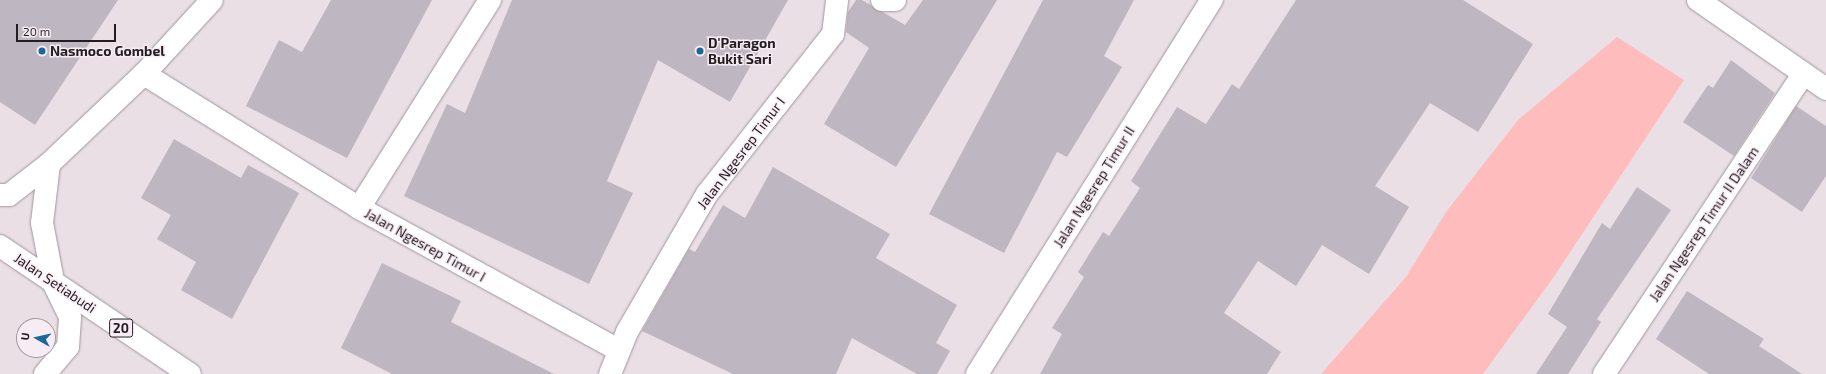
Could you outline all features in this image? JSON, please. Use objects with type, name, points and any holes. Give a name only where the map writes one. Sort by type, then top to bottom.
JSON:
[{"type":"main road","points":[[0,195],[9,195],[49,164],[144,74],[212,0]]},
{"type":"main road","name":"Jalan Ngesrep Timur I","points":[[359,208],[490,0]]},
{"type":"main road","name":"Jalan Ngesrep Timur I","points":[[610,374],[618,350],[707,194],[833,34],[837,0]]},
{"type":"main road","points":[[882,0],[895,0]]},
{"type":"main road","name":"Jalan Ngesrep Timur II","points":[[977,374],[1212,0]]},
{"type":"main road","points":[[1698,0],[1826,89]]},
{"type":"main road","name":"Jalan Ngesrep Timur I","points":[[144,74],[359,208],[618,350]]},
{"type":"main road","name":"Jalan Ngesrep Timur II Dalam","points":[[1604,374],[1803,74]]},
{"type":"main road","points":[[45,374],[68,347],[70,317],[53,281],[42,223],[49,164]]},
{"type":"main road","name":"Jalan Setiabudi","points":[[0,246],[190,374]]},
{"type":"shaded area","points":[[1617,37],[1684,80],[1553,278],[1483,374],[1321,374],[1406,277],[1446,212],[1518,120]]},
{"type":"building","name":"Nasmoco Gombel","points":[[0,0],[118,0],[35,125],[0,102]]},
{"type":"building","points":[[331,0],[432,0],[347,158],[246,106],[279,40],[302,52]]},
{"type":"building","points":[[512,0],[788,0],[730,102],[658,60],[607,181],[633,193],[589,284],[404,196],[447,104],[465,113]]},
{"type":"building","points":[[856,0],[862,0],[905,25],[923,0],[997,0],[896,167],[824,124],[869,48],[846,32],[848,12]]},
{"type":"building","points":[[1043,0],[1134,0],[1104,56],[1122,67],[1067,157],[1057,152],[1004,253],[929,214]]},
{"type":"building","points":[[1296,0],[1463,0],[1533,44],[1478,132],[1430,103],[1375,186],[1409,207],[1369,274],[1322,245],[1296,286],[1258,261],[1224,313],[1281,352],[1267,374],[1040,374],[1062,334],[1052,328],[1084,277],[1078,272],[1103,232],[1109,236],[1140,188],[1131,181],[1177,107],[1206,124],[1232,84],[1239,89]]},
{"type":"building","points":[[1731,60],[1775,93],[1734,156],[1683,122],[1708,85],[1713,88]]},
{"type":"building","points":[[1796,106],[1826,126],[1826,176],[1802,212],[1751,178]]},
{"type":"building","points":[[174,139],[241,178],[248,165],[299,193],[232,319],[181,290],[196,262],[157,239],[171,215],[141,198]]},
{"type":"building","points":[[773,167],[890,234],[876,258],[957,305],[936,343],[950,351],[937,374],[917,374],[852,338],[836,374],[733,374],[642,331],[689,249],[695,252],[723,205],[745,218]]},
{"type":"building","points":[[1637,187],[1671,210],[1597,319],[1601,322],[1568,374],[1536,374],[1567,327],[1548,314],[1602,223],[1610,229]]},
{"type":"building","points":[[382,263],[461,301],[451,322],[554,374],[392,374],[341,348]]},
{"type":"building","points":[[1687,291],[1764,339],[1759,346],[1802,374],[1709,374],[1656,339]]},
{"type":"place","name":"Nasmoco Gombel","points":[[42,51]]},
{"type":"place","name":"D'Paragon Bukit Sari","points":[[700,51]]}]
